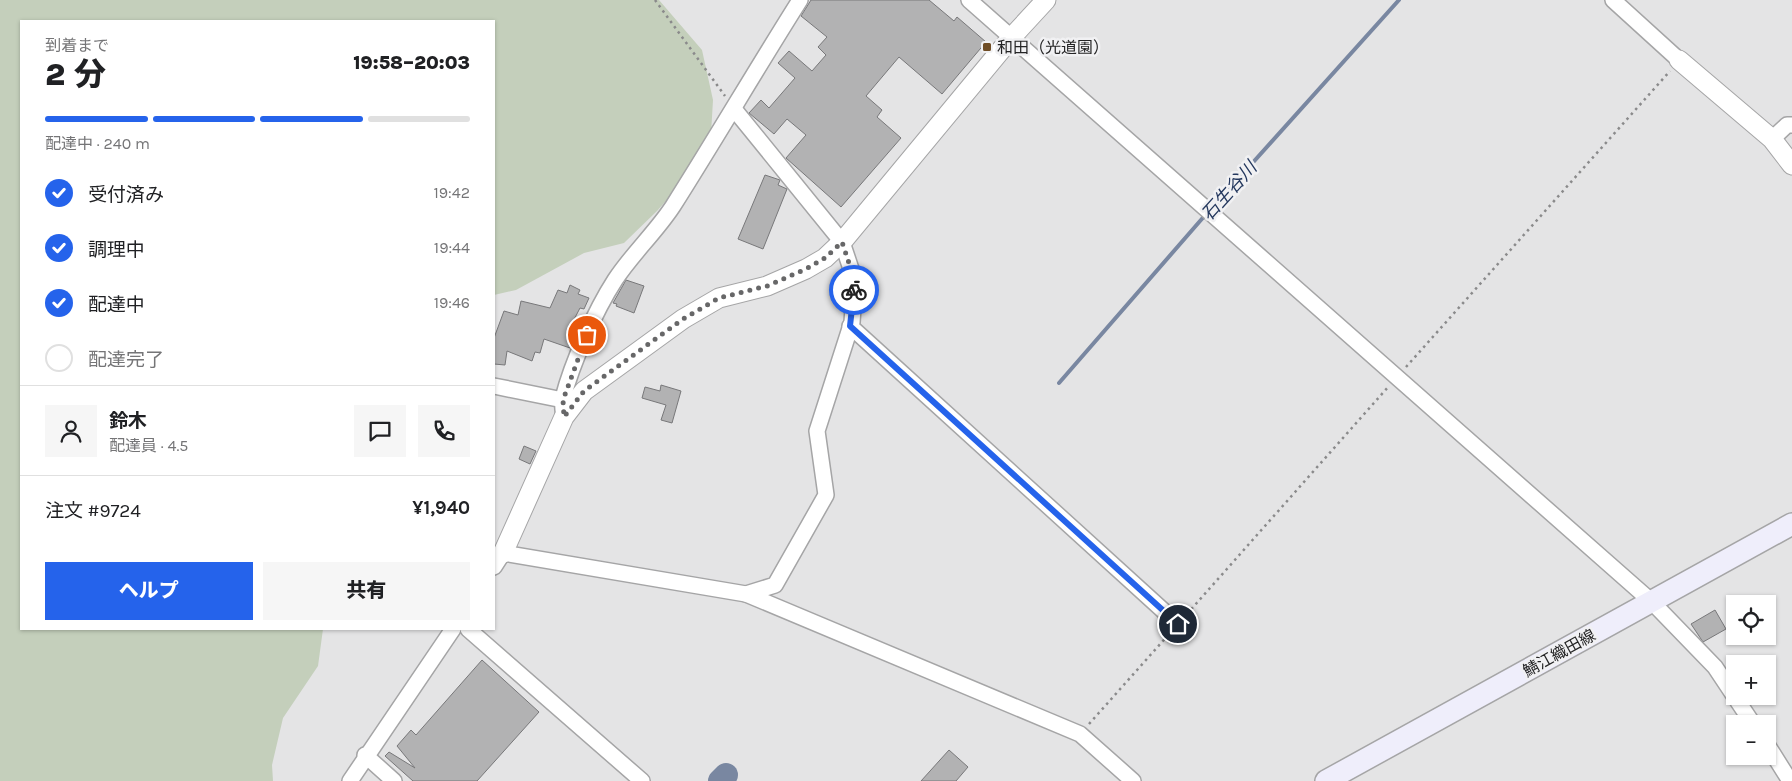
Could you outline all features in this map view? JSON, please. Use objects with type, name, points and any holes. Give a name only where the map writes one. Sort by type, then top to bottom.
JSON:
[{"type":"main road","name":"鯖江織田線","points":[[1326,781],[1792,524]]},
{"type":"street","points":[[800,0],[672,207],[615,280],[593,320],[563,408],[498,560],[746,594],[1080,734],[1133,781]]},
{"type":"street","points":[[969,0],[1652,602],[1715,667],[1747,715]]},
{"type":"street","points":[[563,408],[683,319],[719,298],[767,286],[806,269],[825,258],[842,242],[1011,38],[1046,0]]},
{"type":"street","points":[[1613,0],[1772,140],[1792,165]]},
{"type":"street","points":[[734,109],[842,242],[855,281],[850,326],[817,431],[826,495],[775,585],[746,594]]},
{"type":"street","points":[[1772,140],[1789,125]]},
{"type":"street","points":[[850,326],[1178,624]]},
{"type":"street","points":[[495,386],[563,408]]},
{"type":"street","points":[[350,781],[365,755],[452,630]]},
{"type":"street","points":[[469,630],[642,781]]},
{"type":"street","points":[[365,755],[394,781]]},
{"type":"street","points":[[1776,759],[1790,781]]},
{"type":"path","points":[[655,0],[734,109]]},
{"type":"path","points":[[1080,734],[1679,60]]},
{"type":"green space","points":[[0,0],[659,0],[702,50],[713,100],[710,151],[657,211],[624,243],[584,253],[516,290],[495,295],[495,20],[20,20],[20,630],[323,630],[318,666],[283,718],[272,765],[273,781],[0,781]]},
{"type":"building","points":[[811,0],[929,0],[954,21],[957,17],[986,42],[942,94],[899,57],[866,96],[882,110],[877,117],[901,138],[841,207],[786,158],[806,135],[787,119],[774,134],[749,113],[761,100],[769,108],[795,78],[778,63],[789,51],[812,71],[826,55],[818,47],[827,37],[801,16]]},
{"type":"building","points":[[765,175],[780,180],[778,185],[787,189],[763,249],[738,239]]},
{"type":"building","points":[[626,280],[644,286],[634,313],[613,303]]},
{"type":"building","points":[[570,285],[580,290],[578,294],[589,298],[584,309],[580,308],[567,333],[574,336],[570,348],[544,339],[540,353],[535,352],[532,361],[507,351],[505,365],[495,364],[495,335],[504,311],[518,315],[521,301],[550,308],[558,290],[567,293]]},
{"type":"building","points":[[661,385],[681,391],[672,423],[661,420],[666,405],[642,398],[645,387],[660,391]]},
{"type":"building","points":[[524,446],[536,451],[530,464],[519,459]]},
{"type":"building","points":[[1715,610],[1726,629],[1703,642],[1691,624]]},
{"type":"building","points":[[482,660],[539,712],[477,781],[413,781],[385,756],[389,752],[415,768],[397,746],[411,730],[416,735]]},
{"type":"building","points":[[949,750],[968,767],[956,781],[921,781]]},
{"type":"waterway","name":"石生谷川","points":[[1212,208],[1399,0]]},
{"type":"waterway","name":"石生谷川","points":[[1059,383],[1207,213]]},
{"type":"waterway","name":"石生谷川","points":[[720,781],[726,775]]},
{"type":"way so far","points":[[587,335],[563,400],[564,417],[584,391],[683,319],[719,298],[767,286],[806,269],[825,258],[842,242],[855,281],[854,290]]},
{"type":"place","name":"和田（光道園）","points":[[987,47]]},
{"type":"route","points":[[854,290],[852,322],[850,326],[1044,500],[1178,624]]}]
